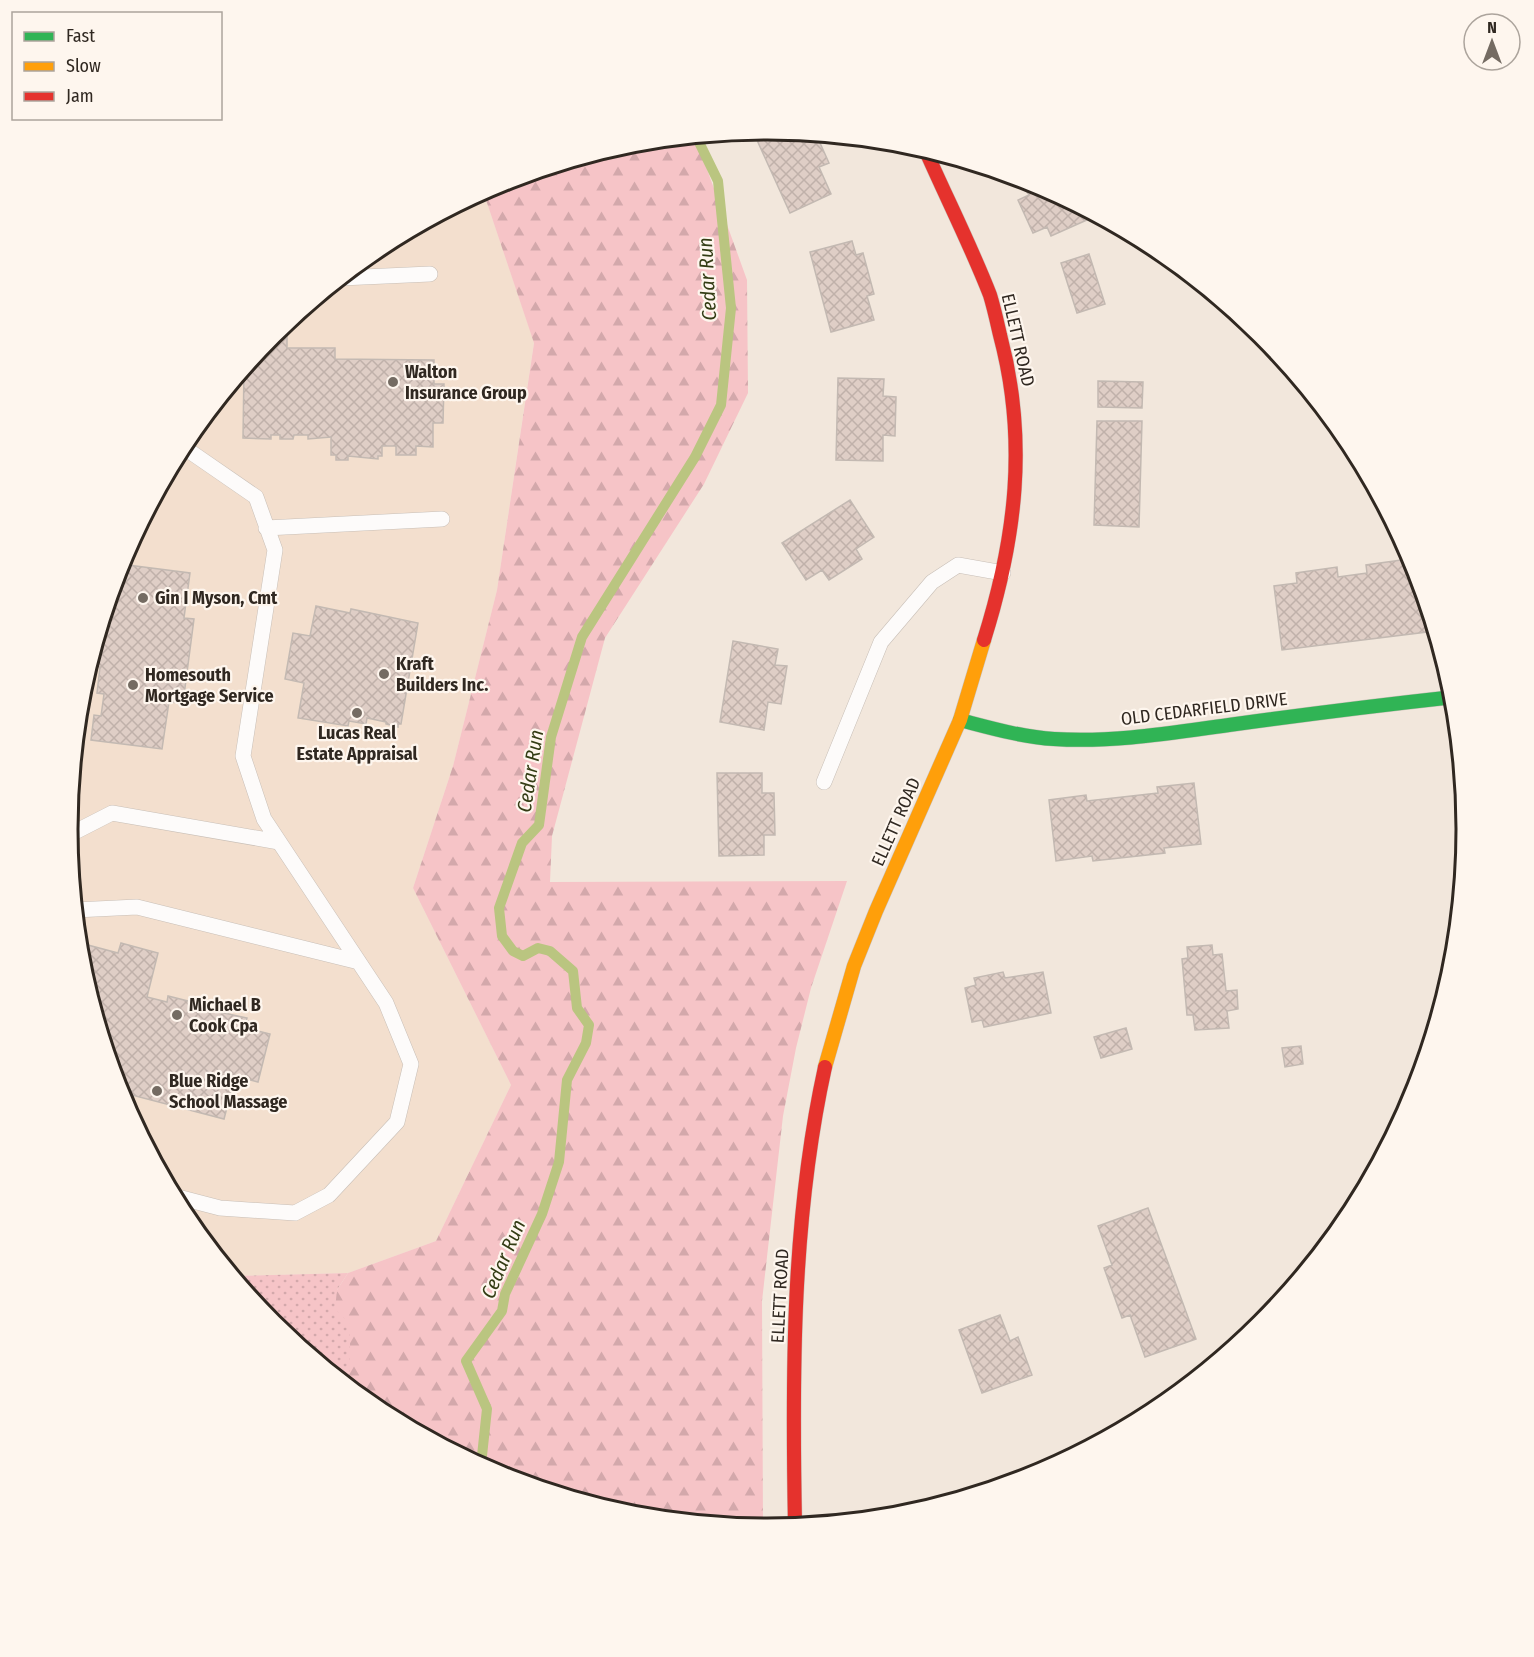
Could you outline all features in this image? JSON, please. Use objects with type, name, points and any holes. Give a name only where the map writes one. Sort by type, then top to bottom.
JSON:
[{"type":"street","name":"ELLETT ROAD","points":[[795,1517],[793,1431],[798,1271],[805,1181],[816,1108],[828,1055],[854,966],[960,720],[996,602],[1016,498],[1013,392],[1009,368],[990,296],[930,160]]},
{"type":"street","name":"OLD CEDARFIELD DRIVE","points":[[960,720],[1041,738],[1125,739],[1444,698]]},
{"type":"lane","points":[[354,277],[430,274]]},
{"type":"lane","points":[[187,1199],[220,1208],[295,1213],[329,1195],[397,1122],[411,1064],[386,1003],[264,819],[243,756],[274,550],[256,497],[190,452]]},
{"type":"lane","points":[[266,528],[442,519]]},
{"type":"lane","points":[[824,782],[881,642],[911,605],[932,582],[958,565],[1003,573]]},
{"type":"lane","points":[[78,830],[112,813],[279,842]]},
{"type":"lane","points":[[83,910],[137,907],[359,962]]},
{"type":"shaded area","points":[[486,200],[534,342],[497,590],[453,766],[413,888],[511,1085],[436,1241],[348,1273],[243,1276],[194,1211],[149,1133],[130,1092],[115,1050],[101,1007],[91,963],[79,874],[79,783],[84,739],[101,650],[130,565],[170,484],[220,409],[280,341],[348,282],[423,232]]},
{"type":"green space","points":[[698,143],[747,280],[748,393],[704,484],[605,638],[552,836],[550,882],[847,881],[811,988],[796,1048],[783,1116],[762,1301],[763,1518],[677,1512],[589,1494],[546,1481],[503,1465],[422,1425],[346,1373],[350,1372],[350,1324],[335,1309],[337,1290],[348,1273],[436,1241],[511,1085],[413,888],[453,766],[497,590],[534,343],[486,200],[546,176],[589,163],[633,153]]},
{"type":"green space","points":[[348,1273],[337,1290],[350,1324],[350,1372],[346,1373],[313,1347],[280,1316],[243,1276]]},
{"type":"building","points":[[757,140],[819,142],[829,163],[819,167],[831,194],[790,213]]},
{"type":"building","points":[[1027,192],[1088,219],[1051,236],[1047,227],[1033,233],[1018,200],[1029,195]]},
{"type":"building","points":[[852,241],[856,255],[863,253],[874,294],[867,296],[874,320],[831,332],[810,252]]},
{"type":"building","points":[[1089,254],[1105,304],[1077,313],[1061,263]]},
{"type":"building","points":[[286,335],[287,348],[335,348],[335,359],[434,360],[434,384],[444,384],[443,423],[433,423],[433,447],[416,446],[416,455],[396,455],[396,446],[382,446],[382,456],[378,456],[378,459],[348,456],[348,460],[336,460],[336,455],[331,455],[331,437],[308,439],[308,435],[294,435],[293,439],[280,439],[280,435],[271,435],[271,439],[243,438],[244,380]]},
{"type":"building","points":[[838,378],[884,379],[883,396],[896,397],[895,436],[883,435],[883,461],[836,460]]},
{"type":"building","points":[[1098,381],[1143,382],[1142,408],[1098,407]]},
{"type":"building","points":[[1097,421],[1142,421],[1139,527],[1094,525]]},
{"type":"building","points":[[850,500],[874,537],[856,549],[862,559],[829,580],[822,570],[806,580],[782,543]]},
{"type":"building","points":[[1402,560],[1427,632],[1282,650],[1274,586],[1297,583],[1296,573],[1337,567],[1338,577],[1367,573],[1366,565]]},
{"type":"building","points":[[130,565],[190,573],[184,618],[194,619],[183,703],[169,702],[162,749],[91,740],[94,715],[101,716],[104,694],[97,693],[100,667],[97,666],[101,650]]},
{"type":"building","points":[[316,606],[350,613],[351,609],[418,623],[401,724],[398,724],[398,727],[367,718],[366,724],[349,721],[348,726],[298,718],[304,683],[285,679],[293,633],[310,636]]},
{"type":"building","points":[[733,641],[778,649],[775,665],[787,666],[781,704],[768,702],[764,730],[720,722]]},
{"type":"building","points":[[717,773],[762,773],[762,793],[774,793],[775,835],[764,835],[764,855],[719,856]]},
{"type":"building","points":[[1194,783],[1201,844],[1164,848],[1165,853],[1093,861],[1092,856],[1056,861],[1049,800],[1086,795],[1087,801],[1158,793],[1157,787]]},
{"type":"building","points":[[121,943],[158,953],[147,997],[167,1002],[168,996],[216,1008],[215,1011],[247,1018],[246,1028],[270,1034],[258,1082],[235,1076],[224,1119],[131,1095],[101,1007],[88,945],[118,953]]},
{"type":"building","points":[[1212,945],[1213,955],[1222,954],[1226,991],[1237,990],[1238,1009],[1227,1011],[1229,1028],[1195,1030],[1193,1015],[1187,1015],[1182,959],[1188,958],[1187,947]]},
{"type":"building","points":[[1003,972],[1005,978],[1043,972],[1051,1013],[984,1027],[982,1020],[972,1022],[965,988],[976,985],[974,978]]},
{"type":"building","points":[[1126,1028],[1132,1049],[1101,1058],[1094,1037]]},
{"type":"building","points":[[1301,1046],[1303,1064],[1285,1067],[1282,1048]]},
{"type":"building","points":[[1148,1208],[1196,1339],[1145,1357],[1130,1315],[1122,1318],[1104,1268],[1112,1265],[1098,1226]]},
{"type":"building","points":[[1000,1315],[1010,1341],[1018,1337],[1032,1375],[982,1393],[959,1330]]},
{"type":"waterway","name":"Cedar Run","points":[[482,1455],[487,1409],[466,1361],[502,1311],[505,1294],[542,1214],[559,1162],[567,1080],[586,1043],[589,1025],[577,1008],[573,971],[550,951],[538,948],[523,956],[513,951],[502,936],[499,908],[522,843],[539,825],[551,737],[582,637],[695,457],[721,405],[731,308],[718,181],[699,143]]},
{"type":"traffic: fast","points":[[960,720],[1007,732],[1054,739],[1123,738],[1444,698]]},
{"type":"traffic: slow","points":[[825,1067],[854,966],[960,720],[984,640]]},
{"type":"traffic: jam","points":[[930,160],[990,295],[1009,374],[1014,413],[1016,451],[1011,526],[1004,564],[984,640]]},
{"type":"traffic: jam","points":[[795,1517],[796,1295],[806,1180],[825,1067]]},
{"type":"place","name":"Walton Insurance Group","points":[[393,382]]},
{"type":"place","name":"Gin I Myson, Cmt","points":[[143,598]]},
{"type":"place","name":"Kraft Builders Inc.","points":[[384,674]]},
{"type":"place","name":"Homesouth Mortgage Service","points":[[133,685]]},
{"type":"place","name":"Lucas Real Estate Appraisal","points":[[357,713]]},
{"type":"place","name":"Michael B Cook Cpa","points":[[177,1015]]},
{"type":"place","name":"Blue Ridge School Massage","points":[[157,1091]]}]
